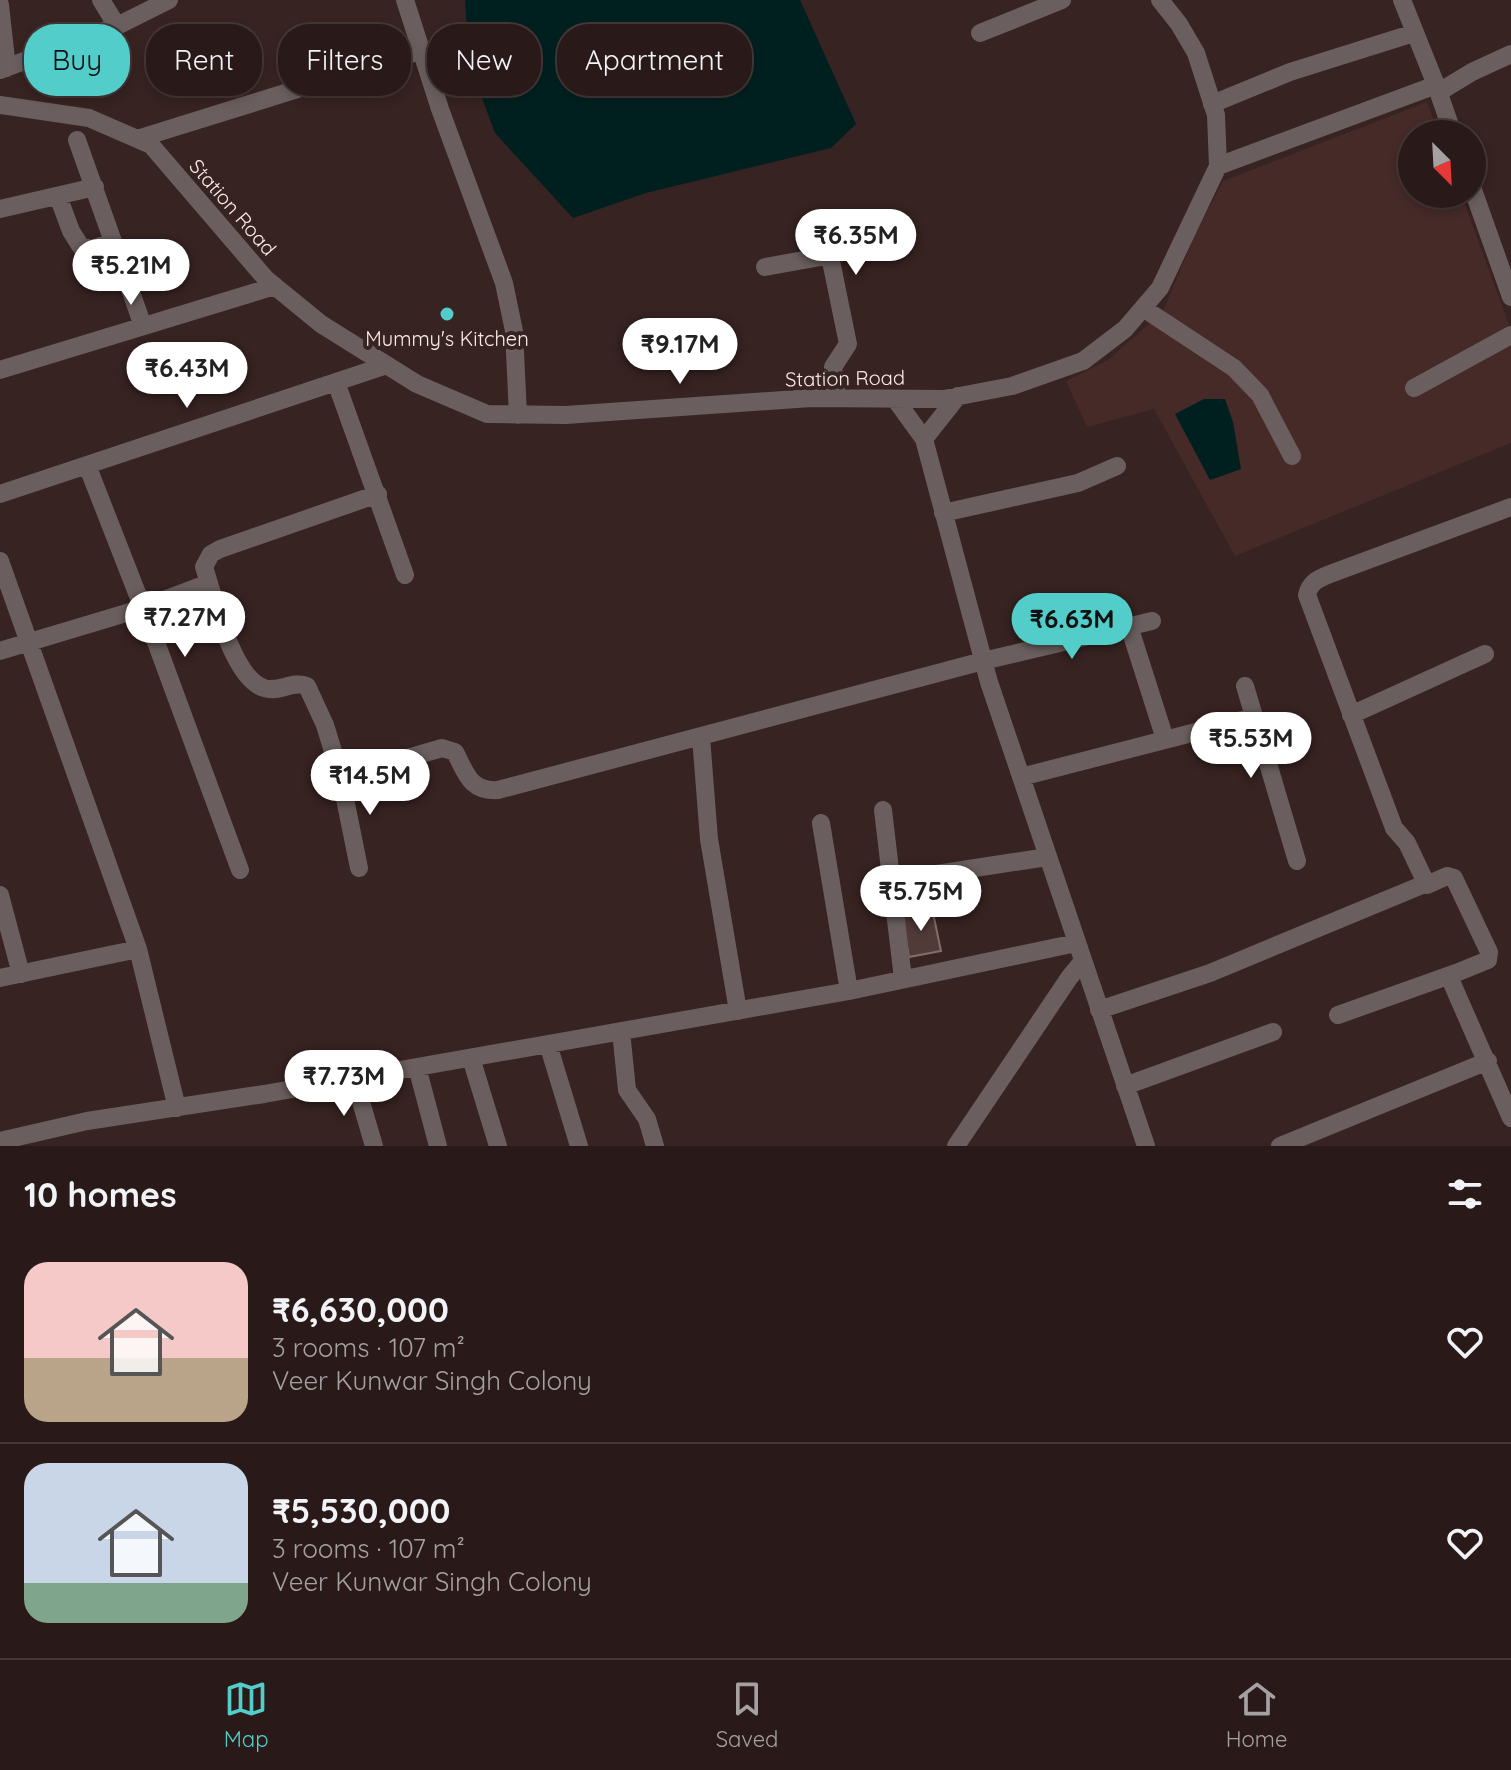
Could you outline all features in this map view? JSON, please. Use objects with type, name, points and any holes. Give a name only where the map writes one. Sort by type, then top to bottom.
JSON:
[{"type":"street","points":[[101,0],[116,24]]},
{"type":"street","points":[[121,24],[169,0]]},
{"type":"street","points":[[405,0],[420,51],[504,283],[514,331],[518,415]]},
{"type":"street","points":[[980,33],[1062,0]]},
{"type":"street","name":"Station Road","points":[[0,105],[89,118],[151,145],[275,286],[321,324],[417,384],[487,414],[566,415],[837,398],[958,396],[1012,386],[1083,361],[1125,329],[1160,288],[1218,166],[1216,115],[1196,53],[1160,0]]},
{"type":"street","points":[[1402,0],[1448,120]]},
{"type":"street","points":[[0,5],[4,69],[24,61]]},
{"type":"street","points":[[1212,104],[1290,72],[1414,33]]},
{"type":"street","points":[[137,139],[420,51]]},
{"type":"street","points":[[1218,166],[1437,88],[1511,54]]},
{"type":"street","points":[[77,140],[143,326]]},
{"type":"street","points":[[0,209],[95,187]]},
{"type":"street","points":[[58,196],[71,231],[81,247],[93,249],[113,241]]},
{"type":"street","points":[[1479,208],[1511,297]]},
{"type":"street","points":[[765,267],[816,256],[826,256],[831,261],[848,344],[833,367],[837,398]]},
{"type":"street","points":[[0,370],[275,286]]},
{"type":"street","points":[[1143,308],[1234,368],[1260,395],[1292,456]]},
{"type":"street","points":[[1414,388],[1511,335]]},
{"type":"street","points":[[0,494],[387,365]]},
{"type":"street","points":[[336,382],[405,575]]},
{"type":"street","points":[[924,439],[958,396]]},
{"type":"street","points":[[895,399],[924,439],[983,661],[1146,1146]]},
{"type":"street","points":[[87,465],[240,870]]},
{"type":"street","points":[[943,513],[1078,483],[1117,466]]},
{"type":"street","points":[[359,868],[340,774],[312,692],[301,684],[266,689],[247,676],[234,655],[204,567],[211,554],[378,494]]},
{"type":"street","points":[[1427,883],[1407,843],[1394,828],[1309,604],[1309,586],[1330,574],[1511,507]]},
{"type":"street","points":[[0,561],[138,949],[177,1108]]},
{"type":"street","points":[[0,651],[143,608],[209,583]]},
{"type":"street","points":[[340,774],[353,774],[442,748],[455,752],[473,784],[484,791],[498,790],[983,661],[1152,621]]},
{"type":"street","points":[[1129,626],[1165,739]]},
{"type":"street","points":[[1351,715],[1485,654]]},
{"type":"street","points":[[1245,686],[1297,861]]},
{"type":"street","points":[[1021,777],[1254,717]]},
{"type":"street","points":[[701,737],[709,839],[738,1011]]},
{"type":"street","points":[[883,810],[903,979]]},
{"type":"street","points":[[821,823],[849,991]]},
{"type":"street","points":[[891,881],[1047,857]]},
{"type":"street","points":[[1099,1010],[1210,973],[1427,883],[1453,877],[1489,952],[1488,960],[1338,1015]]},
{"type":"street","points":[[0,895],[4,922],[21,974]]},
{"type":"street","points":[[0,1141],[87,1121],[354,1078],[849,991],[1076,943]]},
{"type":"street","points":[[0,978],[138,949]]},
{"type":"street","points":[[960,1143],[1082,962]]},
{"type":"street","points":[[1456,973],[1451,978],[1453,989],[1511,1118]]},
{"type":"street","points":[[621,1031],[627,1090],[647,1119],[655,1146]]},
{"type":"street","points":[[1125,1086],[1273,1032]]},
{"type":"street","points":[[548,1044],[579,1146]]},
{"type":"street","points":[[471,1058],[498,1146]]},
{"type":"street","points":[[1280,1146],[1488,1061]]},
{"type":"street","points":[[417,1067],[438,1146]]},
{"type":"street","points":[[354,1078],[374,1146]]},
{"type":"shaded area","points":[[1427,102],[1434,120],[1398,120],[1398,208],[1466,208],[1511,330],[1511,443],[1235,556],[1154,409],[1087,427],[1066,381],[1108,360],[1163,311],[1195,235],[1223,181]]},
{"type":"water","points":[[465,0],[800,0],[856,124],[831,148],[646,193],[573,218],[495,133],[481,96],[541,96],[541,24],[467,24]]},
{"type":"water","points":[[1204,399],[1225,399],[1233,422],[1241,469],[1210,480],[1175,414]]},
{"type":"building","points":[[932,908],[941,951],[909,957],[901,915]]},
{"type":"place","name":"Mummy's Kitchen","points":[[447,314]]}]
